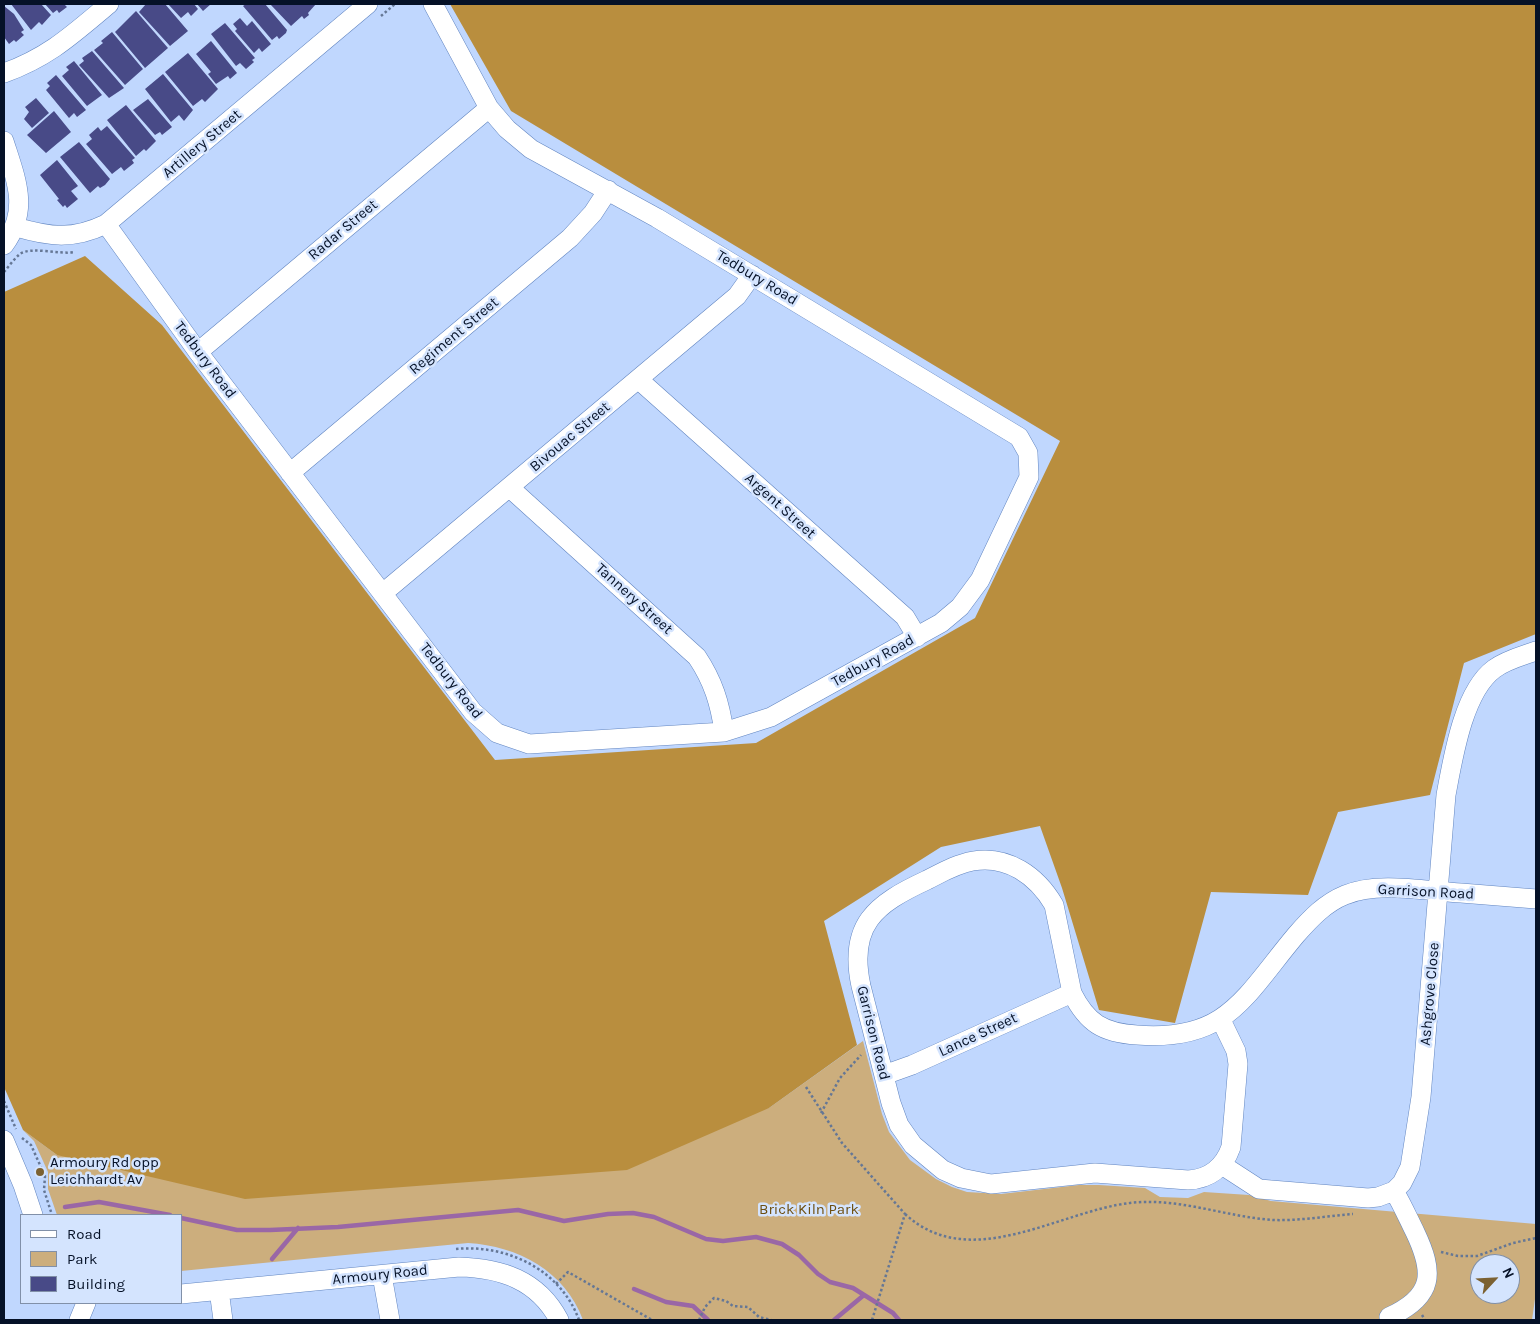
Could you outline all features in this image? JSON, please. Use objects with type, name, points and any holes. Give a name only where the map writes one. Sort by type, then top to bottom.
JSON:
[{"type":"street","points":[[4,73],[24,66],[53,50],[110,4]]},
{"type":"street","name":"Artillery Street","points":[[16,227],[47,236],[63,236],[92,231],[106,224],[368,4]]},
{"type":"street","name":"Tedbury Road","points":[[106,224],[198,352],[473,712],[487,726],[505,737],[536,744],[724,732],[771,717],[917,637],[952,614],[968,598],[980,580],[1030,477],[1030,459],[1026,447],[1014,433],[752,275],[608,190],[531,149],[507,129],[489,108],[433,4]]},
{"type":"street","name":"Radar Street","points":[[198,352],[489,108]]},
{"type":"street","points":[[4,141],[19,194],[16,227],[4,245]]},
{"type":"street","name":"Regiment Street","points":[[290,473],[570,238],[593,213],[608,190]]},
{"type":"street","name":"Bivouac Street","points":[[383,593],[737,296],[752,275]]},
{"type":"street","name":"Argent Street","points":[[639,380],[905,617],[917,637]]},
{"type":"street","name":"Tannery Street","points":[[510,488],[697,657],[713,684],[720,704],[724,732]]},
{"type":"street","name":"Ashgrove Close","points":[[1394,1190],[1402,1183],[1410,1167],[1421,1097],[1446,795],[1467,707],[1474,689],[1495,668],[1536,650]]},
{"type":"street","name":"Garrison Road","points":[[1222,1165],[1214,1172],[1197,1179],[1095,1173],[1000,1183],[971,1181],[943,1170],[913,1145],[894,1113],[858,970],[858,944],[862,932],[874,912],[891,897],[960,864],[983,860],[1007,864],[1028,874],[1039,884],[1054,905],[1072,993],[1079,1006],[1091,1021],[1116,1033],[1174,1036],[1197,1031],[1221,1020],[1240,1003],[1299,932],[1331,902],[1358,890],[1378,888],[1536,899]]},
{"type":"street","name":"Lance Street","points":[[884,1074],[912,1065],[1072,993]]},
{"type":"street","points":[[1221,1020],[1236,1051],[1238,1064],[1231,1147],[1222,1165],[1259,1189],[1368,1198],[1378,1198],[1394,1190],[1422,1248],[1428,1269],[1425,1286],[1409,1305],[1389,1316]]},
{"type":"street","points":[[5,1148],[33,1214]]},
{"type":"street","name":"Armoury Road","points":[[182,1294],[459,1267],[482,1267],[502,1271],[521,1279],[536,1290],[553,1309],[559,1320]]},
{"type":"street","points":[[382,1275],[390,1320]]},
{"type":"street","points":[[219,1290],[223,1320]]},
{"type":"street","points":[[79,1320],[86,1304]]},
{"type":"path","points":[[4,272],[22,253],[29,251],[66,254],[84,250]]},
{"type":"path","points":[[821,1112],[840,1078],[863,1054]]},
{"type":"path","points":[[806,1086],[821,1112],[865,1171],[916,1224],[935,1234],[980,1238],[1017,1234],[1115,1205],[1146,1202],[1274,1220],[1356,1214]]},
{"type":"path","points":[[4,1101],[19,1136],[31,1145],[45,1176],[44,1190],[52,1214]]},
{"type":"path","points":[[4,1112],[8,1110]]},
{"type":"path","points":[[872,1320],[905,1214]]},
{"type":"path","points":[[1422,1248],[1467,1257],[1536,1238]]},
{"type":"path","points":[[556,1284],[568,1272],[652,1320]]},
{"type":"path","points":[[699,1320],[705,1307],[714,1298],[726,1301],[732,1306],[748,1307],[759,1316],[771,1320]]},
{"type":"green space","name":"Brick Kiln Park","points":[[863,1041],[882,1114],[889,1132],[910,1160],[936,1179],[952,1187],[967,1192],[1001,1194],[1079,1185],[1099,1185],[1145,1188],[1160,1197],[1188,1198],[1204,1192],[1249,1195],[1271,1201],[1536,1224],[1536,1292],[1532,1320],[583,1320],[575,1303],[564,1288],[538,1264],[505,1249],[487,1245],[468,1243],[182,1271],[182,1214],[57,1214],[48,1189],[48,1172],[34,1141],[23,1130],[57,1155],[769,1108]]},
{"type":"shaded area","points":[[450,4],[1536,4],[1536,634],[1464,663],[1430,795],[1338,812],[1308,895],[1211,892],[1175,1023],[1099,1010],[1062,888],[1040,826],[941,847],[824,921],[857,1045],[769,1108],[627,1170],[245,1199],[57,1155],[23,1130],[4,1087],[4,292],[85,256],[162,325],[495,760],[756,743],[975,618],[1060,441],[511,111]]},
{"type":"building","points":[[11,4],[41,4],[51,15],[42,25],[39,22],[31,30]]},
{"type":"building","points":[[45,4],[64,4],[67,7],[59,13],[57,10],[53,13]]},
{"type":"building","points":[[146,4],[165,4],[188,31],[170,46],[139,12]]},
{"type":"building","points":[[168,4],[194,4],[198,9],[191,16],[188,12],[181,18]]},
{"type":"building","points":[[197,4],[211,4],[203,11]]},
{"type":"building","points":[[246,4],[265,4],[287,30],[286,33],[279,39],[277,36],[272,40],[243,6]]},
{"type":"building","points":[[270,4],[316,4],[308,13],[309,15],[304,19],[302,16],[291,26]]},
{"type":"building","points":[[4,6],[14,14],[24,30],[21,32],[24,35],[16,42],[14,40],[9,44],[4,37]]},
{"type":"building","points":[[136,11],[168,48],[145,68],[115,32]]},
{"type":"building","points":[[240,18],[247,26],[252,21],[271,44],[262,52],[259,48],[254,53],[235,31],[237,29],[233,24]]},
{"type":"building","points":[[225,23],[255,58],[252,60],[254,62],[246,69],[240,63],[236,66],[211,34]]},
{"type":"building","points":[[112,32],[143,69],[125,85],[94,50]]},
{"type":"building","points":[[211,41],[237,73],[230,79],[228,76],[216,84],[208,74],[211,72],[196,54]]},
{"type":"building","points":[[92,51],[124,88],[109,98],[79,65],[84,61],[82,58]]},
{"type":"building","points":[[188,53],[218,89],[205,102],[202,99],[193,106],[165,72]]},
{"type":"building","points":[[74,61],[102,95],[87,106],[62,76],[69,70],[66,67]]},
{"type":"building","points":[[163,74],[193,110],[184,121],[179,115],[171,122],[145,89]]},
{"type":"building","points":[[56,75],[86,110],[77,117],[74,113],[69,118],[46,90],[50,86],[47,83]]},
{"type":"building","points":[[36,98],[49,113],[32,128],[24,119],[29,112],[25,107]]},
{"type":"building","points":[[148,99],[172,127],[162,135],[160,132],[155,135],[133,110]]},
{"type":"building","points":[[126,105],[156,141],[146,151],[144,149],[136,156],[107,120]]},
{"type":"building","points":[[54,111],[71,132],[46,153],[27,135]]},
{"type":"building","points":[[107,126],[135,158],[132,160],[134,163],[124,171],[121,167],[112,174],[86,144],[92,139],[89,135],[98,127],[101,131]]},
{"type":"building","points":[[79,142],[110,179],[105,185],[100,188],[98,186],[90,193],[60,157]]},
{"type":"building","points":[[57,160],[78,186],[71,191],[78,199],[67,208],[65,205],[63,207],[57,200],[59,199],[40,175]]},
{"type":"waterway","points":[[65,1207],[99,1202],[165,1214]]},
{"type":"waterway","points":[[182,1218],[237,1230],[270,1230],[338,1227],[518,1210],[564,1221],[608,1214],[633,1213],[654,1217],[706,1239],[723,1241],[756,1237],[782,1244],[799,1255],[818,1274],[830,1282],[853,1288],[893,1313],[899,1320]]},
{"type":"waterway","points":[[272,1259],[298,1228]]},
{"type":"waterway","points":[[634,1289],[666,1302],[693,1306],[708,1320]]},
{"type":"waterway","points":[[834,1320],[864,1295]]},
{"type":"place","name":"Armoury Rd opp Leichhardt Av","points":[[40,1172]]}]
